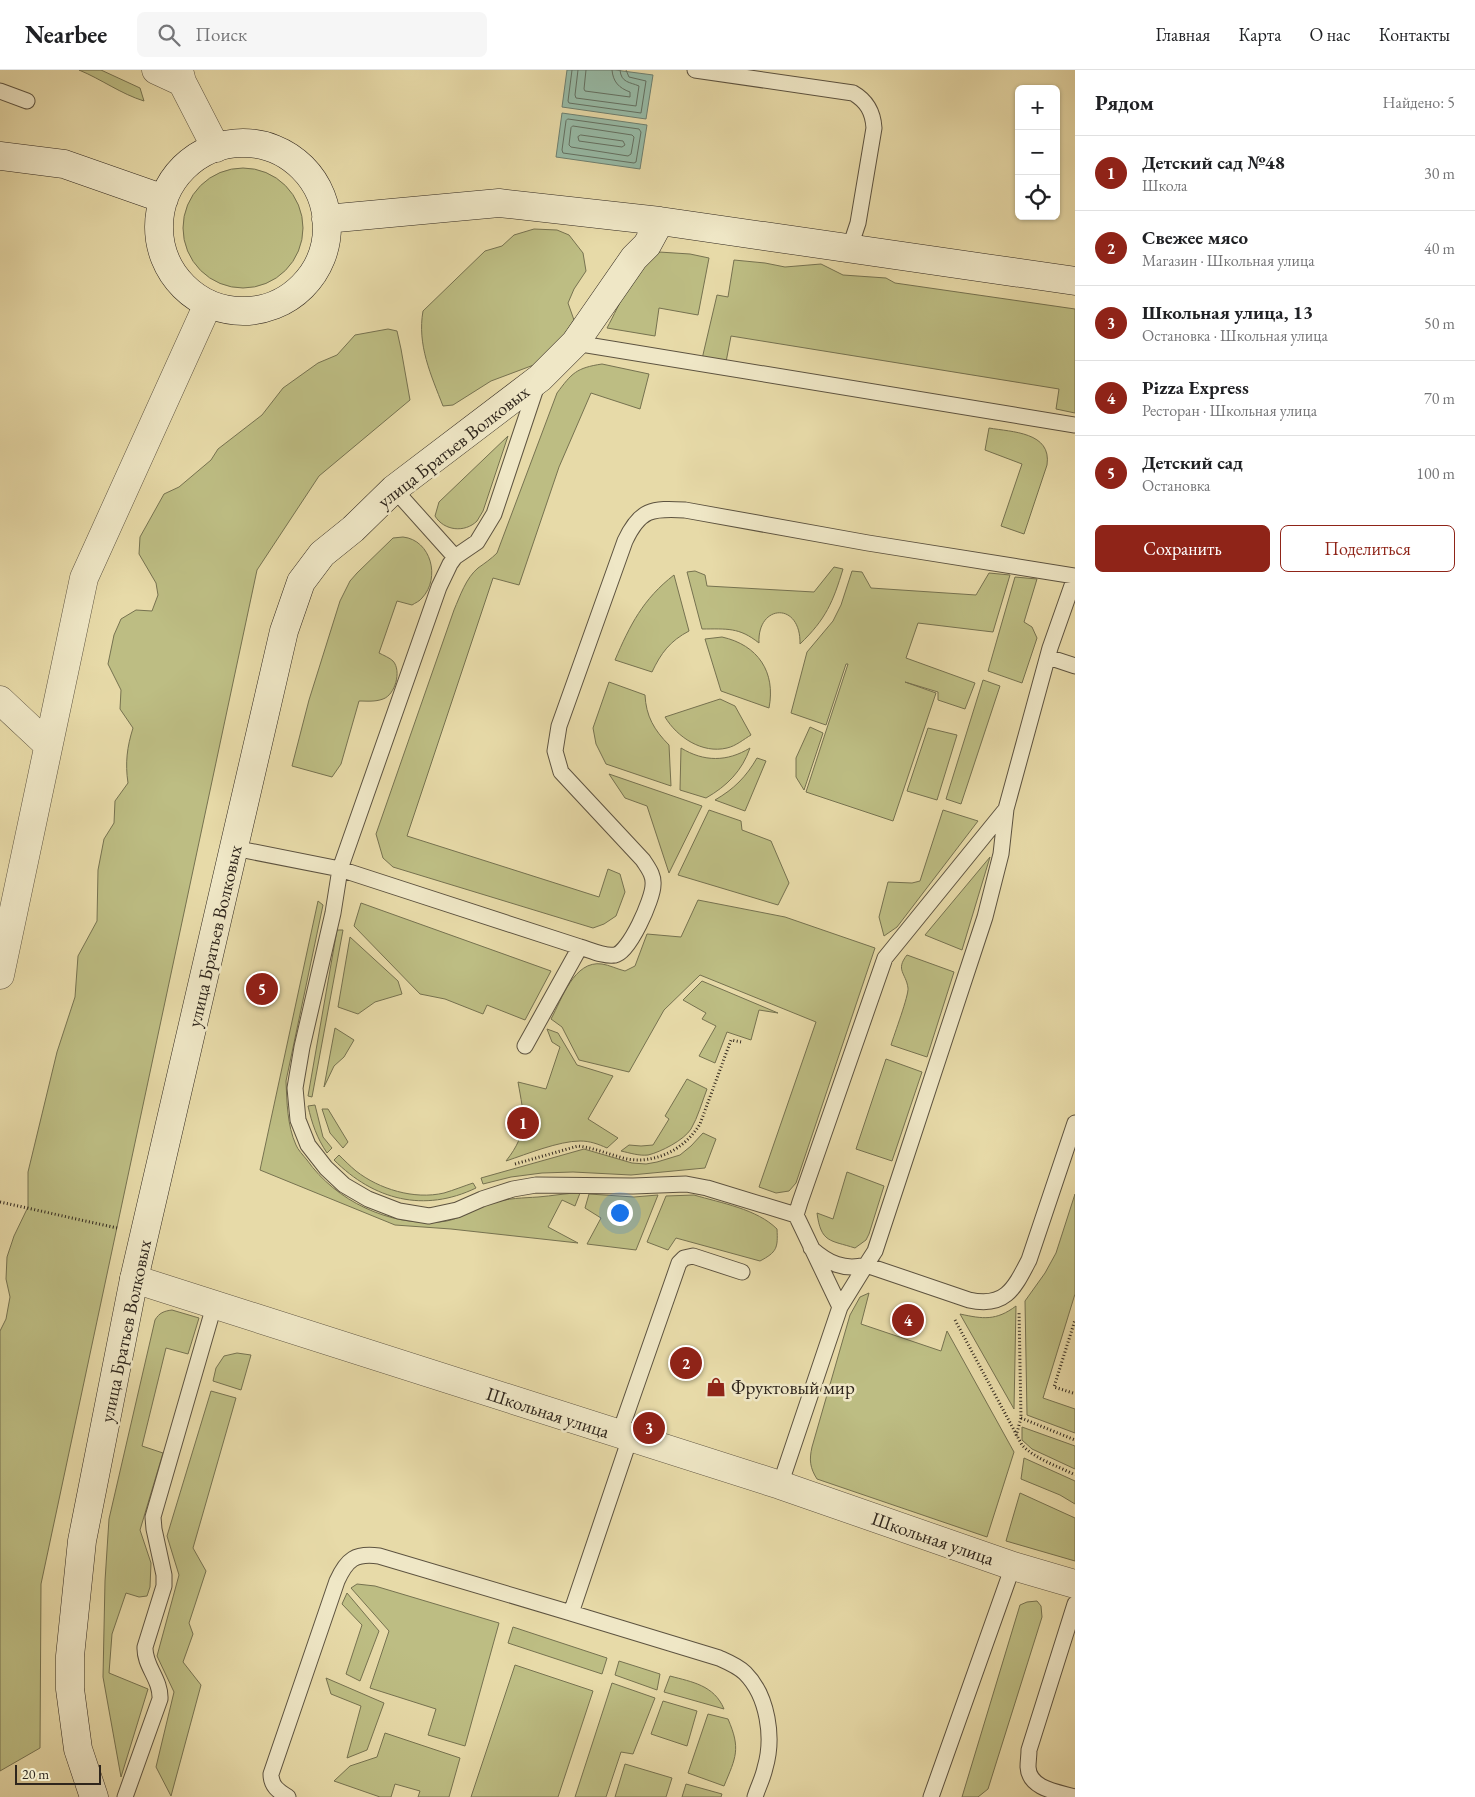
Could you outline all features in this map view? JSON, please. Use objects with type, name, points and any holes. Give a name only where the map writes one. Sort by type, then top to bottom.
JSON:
[{"type":"street","points":[[156,70],[181,76],[216,148]]},
{"type":"street","points":[[240,144],[265,146],[288,157],[307,173],[320,195],[326,219],[326,244],[317,268],[302,288],[281,302],[258,310],[232,311],[208,304],[187,291],[171,272],[161,248],[159,224],[164,199],[175,177],[193,159],[216,148],[240,144]]},
{"type":"street","points":[[0,156],[64,164],[164,199]]},
{"type":"street","points":[[326,219],[499,203],[660,221],[1075,281]]},
{"type":"street","name":"улица Братьев Волковых","points":[[94,1797],[78,1749],[70,1689],[70,1656],[82,1541],[134,1280],[284,631],[301,582],[322,554],[353,529],[394,489],[540,378],[575,343],[634,258],[647,245],[660,221]]},
{"type":"street","points":[[0,975],[84,578],[208,304]]},
{"type":"street","points":[[0,700],[48,746]]},
{"type":"street","name":"Школьная улица","points":[[134,1280],[780,1485],[1013,1566],[1075,1584]]},
{"type":"lane","points":[[695,70],[853,93],[861,97],[867,104],[873,118],[874,128],[858,223],[850,247]]},
{"type":"lane","points":[[0,91],[27,101]]},
{"type":"lane","points":[[575,343],[1075,425]]},
{"type":"lane","points":[[540,378],[494,514],[477,542],[455,557],[440,587],[340,869],[333,913],[302,1047],[295,1088],[298,1120],[308,1145],[326,1168],[344,1185],[368,1200],[399,1212],[428,1216],[457,1210],[482,1199],[536,1184],[632,1186],[686,1184],[707,1188],[796,1215]]},
{"type":"lane","points":[[394,489],[455,557]]},
{"type":"lane","points":[[234,848],[340,869],[580,948],[614,956],[622,952],[632,941],[654,886],[651,872],[643,860],[561,772],[555,751],[559,726],[625,541],[632,526],[640,517],[660,509],[685,510],[859,542],[1075,577],[1048,657],[1006,809],[1001,854],[985,917],[875,1251],[840,1307],[780,1485]]},
{"type":"lane","points":[[1048,657],[1075,666]]},
{"type":"lane","points":[[840,1307],[796,1215],[885,958],[1006,809]]},
{"type":"lane","points":[[525,1046],[580,948]]},
{"type":"lane","points":[[811,1248],[819,1256],[847,1268],[866,1265],[976,1302],[993,1302],[1007,1294],[1019,1280],[1029,1260],[1075,1123]]},
{"type":"lane","points":[[571,1613],[679,1263],[684,1258],[693,1256],[742,1272]]},
{"type":"lane","points":[[125,1797],[160,1698],[158,1683],[144,1655],[144,1647],[164,1586],[164,1575],[153,1517],[214,1306]]},
{"type":"lane","points":[[288,1797],[277,1791],[271,1782],[270,1774],[337,1581],[349,1562],[357,1556],[379,1556],[719,1658],[732,1664],[745,1673],[755,1687],[763,1702],[768,1726],[766,1767],[755,1797]]},
{"type":"lane","points":[[931,1797],[1013,1566]]},
{"type":"lane","points":[[1075,1604],[1070,1636],[1029,1750],[1028,1768],[1032,1780],[1044,1788],[1075,1797]]},
{"type":"path","points":[[515,1164],[578,1146],[636,1160],[648,1160],[665,1155],[693,1136],[700,1124],[731,1040],[741,1042]]},
{"type":"path","points":[[0,1202],[145,1235]]},
{"type":"path","points":[[1016,1436],[1021,1418],[1019,1280]]},
{"type":"path","points":[[940,1290],[1016,1436],[1027,1451],[1075,1475]]},
{"type":"path","points":[[1073,1393],[1054,1387],[1075,1320]]},
{"type":"path","points":[[1021,1418],[1075,1440]]},
{"type":"green space","points":[[79,70],[101,70],[140,88],[144,101],[127,94]]},
{"type":"green space","points":[[243,168],[266,172],[286,185],[299,205],[303,228],[299,251],[286,271],[266,284],[243,288],[220,284],[200,271],[187,251],[183,228],[187,205],[200,185],[220,172]]},
{"type":"green space","points":[[534,229],[557,230],[569,235],[583,253],[586,271],[574,289],[568,303],[574,320],[558,344],[539,363],[491,381],[453,405],[443,406],[426,360],[422,336],[423,311],[485,251],[502,246],[514,235]]},
{"type":"green space","points":[[659,252],[690,254],[709,258],[698,315],[659,308],[655,336],[607,328],[636,275],[651,257]]},
{"type":"green space","points":[[734,260],[785,267],[821,264],[843,275],[886,278],[895,283],[1075,309],[1075,413],[1056,409],[1059,389],[731,336],[726,362],[702,359],[717,295],[728,297]]},
{"type":"green space","points":[[388,329],[397,331],[410,400],[319,476],[257,570],[41,1584],[40,1748],[0,1771],[0,1331],[6,1319],[10,1297],[6,1279],[7,1257],[14,1236],[28,1207],[28,1172],[57,1052],[75,997],[78,956],[97,921],[98,870],[104,839],[114,823],[115,801],[128,783],[127,755],[133,728],[120,709],[121,690],[108,664],[114,635],[121,619],[136,610],[152,611],[158,595],[156,583],[139,554],[140,537],[164,494],[179,487],[211,460],[218,449],[262,415],[283,388],[318,363],[337,355],[355,335]]},
{"type":"green space","points":[[602,364],[649,374],[640,409],[591,393],[559,467],[519,585],[493,578],[407,836],[599,897],[608,869],[620,874],[625,892],[616,916],[604,924],[593,928],[393,867],[383,858],[376,834],[454,610],[470,577],[497,553],[557,393],[575,373],[586,367]]},
{"type":"green space","points":[[989,428],[1019,433],[1037,440],[1047,454],[1047,465],[1024,534],[1001,526],[1022,464],[985,450]]},
{"type":"green space","points":[[508,436],[483,511],[477,521],[461,529],[444,525],[435,516],[439,502]]},
{"type":"green space","points":[[403,537],[413,540],[426,552],[432,571],[428,590],[420,600],[412,605],[397,601],[379,653],[392,660],[396,665],[397,676],[394,688],[383,699],[359,701],[341,764],[332,777],[292,766],[309,700],[340,601],[350,581],[357,573],[393,538]]},
{"type":"green space","points":[[834,567],[843,569],[832,601],[828,610],[800,644],[794,620],[787,615],[779,613],[771,615],[765,621],[760,630],[759,643],[745,634],[732,630],[702,629],[687,572],[695,571],[705,575],[707,586],[814,592]]},
{"type":"green space","points":[[852,571],[862,572],[871,588],[976,595],[989,573],[1010,575],[993,632],[918,623],[906,658],[975,683],[965,709],[938,700],[938,692],[905,682],[936,693],[893,821],[806,792],[848,664],[846,664],[826,725],[791,713],[807,652],[833,621],[841,605]]},
{"type":"green space","points":[[674,575],[689,631],[676,639],[667,648],[652,672],[615,660],[638,613],[654,593]]},
{"type":"green space","points":[[1015,577],[1037,579],[1024,622],[1032,627],[1037,638],[1022,683],[988,671]]},
{"type":"green space","points":[[722,637],[746,646],[762,662],[770,683],[769,708],[721,691],[705,639]]},
{"type":"green space","points":[[983,680],[1000,686],[961,804],[946,799]]},
{"type":"green space","points":[[609,682],[645,695],[647,710],[652,722],[659,734],[669,745],[671,786],[606,764],[596,744],[593,728]]},
{"type":"green space","points":[[720,699],[735,706],[751,735],[727,748],[708,748],[691,742],[676,731],[665,717]]},
{"type":"green space","points":[[810,727],[823,733],[804,790],[796,777],[796,758]]},
{"type":"green space","points":[[928,728],[957,735],[937,800],[907,791]]},
{"type":"green space","points":[[681,748],[698,756],[716,759],[733,756],[750,748],[743,764],[733,777],[706,798],[680,790]]},
{"type":"green space","points":[[757,758],[766,761],[745,811],[715,800],[739,782]]},
{"type":"green space","points":[[609,774],[702,806],[669,873],[647,806],[625,798]]},
{"type":"green space","points":[[709,810],[741,821],[742,830],[771,841],[789,883],[778,905],[678,875]]},
{"type":"green space","points":[[943,810],[978,821],[897,927],[884,936],[879,917],[888,882],[912,883],[920,881]]},
{"type":"green space","points":[[990,857],[962,950],[925,935]]},
{"type":"green space","points":[[698,900],[785,917],[875,948],[796,1183],[789,1191],[776,1193],[759,1187],[816,1022],[700,975],[664,1010],[629,1072],[579,1060],[562,1027],[551,1019],[576,974],[592,964],[607,965],[625,971],[635,966],[647,934],[681,937]]},
{"type":"green space","points":[[318,901],[323,905],[286,1081],[289,1121],[299,1151],[319,1175],[348,1199],[365,1208],[401,1220],[420,1222],[446,1221],[504,1200],[580,1193],[575,1206],[562,1200],[548,1227],[578,1243],[451,1229],[395,1225],[260,1170]]},
{"type":"green space","points":[[361,903],[551,971],[525,1020],[487,1005],[483,1014],[445,999],[420,994],[354,926]]},
{"type":"green space","points":[[337,930],[343,930],[312,1097],[308,1096]]},
{"type":"green space","points":[[350,937],[398,981],[402,994],[375,1002],[358,1014],[338,1007]]},
{"type":"green space","points":[[907,955],[954,972],[927,1057],[891,1045],[908,992],[907,983],[902,972],[902,964]]},
{"type":"green space","points":[[702,981],[778,1013],[759,1010],[751,1040],[727,1032],[715,1063],[699,1056],[716,1026],[702,1019],[706,1013],[683,1000]]},
{"type":"green space","points":[[335,1028],[354,1040],[344,1057],[334,1066],[324,1087]]},
{"type":"green space","points":[[547,1029],[558,1033],[577,1065],[613,1076],[588,1119],[618,1138],[607,1148],[580,1141],[563,1143],[506,1161],[518,1141],[523,1123],[518,1082],[546,1089],[560,1047],[552,1042]]},
{"type":"green space","points":[[886,1059],[922,1072],[892,1161],[856,1149]]},
{"type":"green space","points":[[687,1079],[707,1089],[696,1120],[688,1133],[672,1145],[648,1155],[621,1151],[629,1145],[653,1145],[669,1119],[665,1116]]},
{"type":"green space","points":[[315,1105],[323,1137],[332,1148],[327,1153],[313,1125],[308,1106]]},
{"type":"green space","points":[[322,1109],[328,1109],[348,1142],[343,1148],[330,1133]]},
{"type":"green space","points":[[703,1133],[716,1139],[705,1168],[631,1175],[573,1172],[542,1173],[511,1177],[483,1184],[481,1178],[584,1149],[632,1163],[646,1164],[657,1162],[680,1155]]},
{"type":"green space","points":[[339,1155],[354,1169],[375,1183],[409,1194],[433,1195],[473,1183],[476,1188],[457,1196],[438,1200],[419,1201],[400,1198],[366,1185],[349,1174],[334,1160]]},
{"type":"green space","points":[[847,1172],[884,1186],[869,1234],[866,1240],[855,1248],[828,1239],[821,1230],[817,1213],[833,1219]]},
{"type":"green space","points":[[589,1194],[634,1197],[658,1195],[636,1250],[587,1244],[601,1218],[585,1208]]},
{"type":"green space","points":[[1075,1194],[1075,1294],[1043,1398],[1075,1409],[1075,1433],[1027,1415],[1025,1301],[1045,1273],[1056,1253]]},
{"type":"green space","points":[[694,1195],[738,1208],[769,1222],[777,1229],[777,1245],[773,1252],[760,1261],[676,1238],[668,1250],[647,1242],[666,1196]]},
{"type":"green space","points":[[869,1293],[861,1324],[941,1351],[947,1331],[1014,1452],[987,1537],[817,1479],[815,1475],[811,1464],[812,1447],[850,1315],[860,1297]]},
{"type":"green space","points":[[1016,1306],[1014,1409],[960,1314],[989,1318],[1009,1311]]},
{"type":"green space","points":[[172,1310],[199,1318],[188,1354],[166,1348],[142,1446],[163,1453],[140,1530],[151,1563],[150,1587],[147,1596],[139,1597],[126,1593],[112,1634],[109,1673],[148,1689],[121,1777],[103,1677],[105,1581],[109,1519],[155,1320],[162,1313]]},
{"type":"green space","points":[[237,1353],[251,1355],[241,1390],[213,1381],[216,1368],[224,1356]]},
{"type":"green space","points":[[211,1391],[236,1398],[193,1548],[206,1571],[189,1623],[193,1634],[183,1662],[201,1685],[171,1796],[156,1767],[174,1692],[157,1656],[179,1575],[167,1536]]},
{"type":"green space","points":[[1022,1427],[1075,1446],[1075,1469],[1032,1449],[1022,1440]]},
{"type":"green space","points":[[1024,1458],[1075,1481],[1075,1504],[1060,1495],[1021,1479]]},
{"type":"green space","points":[[1020,1493],[1075,1518],[1075,1561],[1006,1541]]},
{"type":"green space","points":[[357,1584],[375,1586],[499,1623],[465,1746],[428,1735],[436,1709],[370,1688],[389,1631],[351,1588]]},
{"type":"green space","points":[[347,1593],[379,1631],[360,1681],[346,1674],[362,1625],[342,1604]]},
{"type":"green space","points":[[1037,1601],[1041,1606],[1042,1617],[988,1789],[978,1797],[962,1797],[1020,1605]]},
{"type":"green space","points":[[513,1627],[607,1658],[602,1674],[508,1643]]},
{"type":"green space","points":[[619,1661],[660,1674],[657,1690],[615,1675]]},
{"type":"green space","points":[[515,1665],[593,1691],[558,1797],[471,1797]]},
{"type":"green space","points":[[670,1676],[702,1686],[720,1701],[724,1709],[664,1692]]},
{"type":"green space","points":[[326,1678],[384,1703],[367,1750],[347,1758],[361,1706],[331,1694]]},
{"type":"green space","points":[[612,1683],[655,1698],[633,1754],[621,1752],[606,1797],[575,1797]]},
{"type":"green space","points":[[663,1701],[697,1711],[687,1746],[651,1734]]},
{"type":"green space","points":[[708,1714],[728,1719],[735,1738],[734,1760],[724,1786],[688,1773]]},
{"type":"green space","points":[[385,1733],[460,1758],[449,1797],[418,1797],[420,1791],[395,1784],[391,1797],[380,1797],[334,1781],[350,1766],[377,1757]]},
{"type":"green space","points":[[625,1764],[672,1778],[666,1797],[615,1797]]},
{"type":"green space","points":[[686,1784],[722,1794],[721,1797],[682,1797]]},
{"type":"water","points":[[567,70],[615,70],[653,75],[646,119],[562,107]]},
{"type":"water","points":[[562,113],[647,125],[640,169],[556,157]]},
{"type":"place","name":"Детский сад","points":[[262,989]]},
{"type":"place","name":"Детский сад №48","points":[[523,1123]]},
{"type":"place","name":"Pizza Express","points":[[908,1320]]},
{"type":"place","name":"Свежее мясо","points":[[686,1363]]},
{"type":"place","name":"Фруктовый мир","points":[[716,1387]]},
{"type":"place","name":"Школьная улица, 13","points":[[649,1428]]}]
